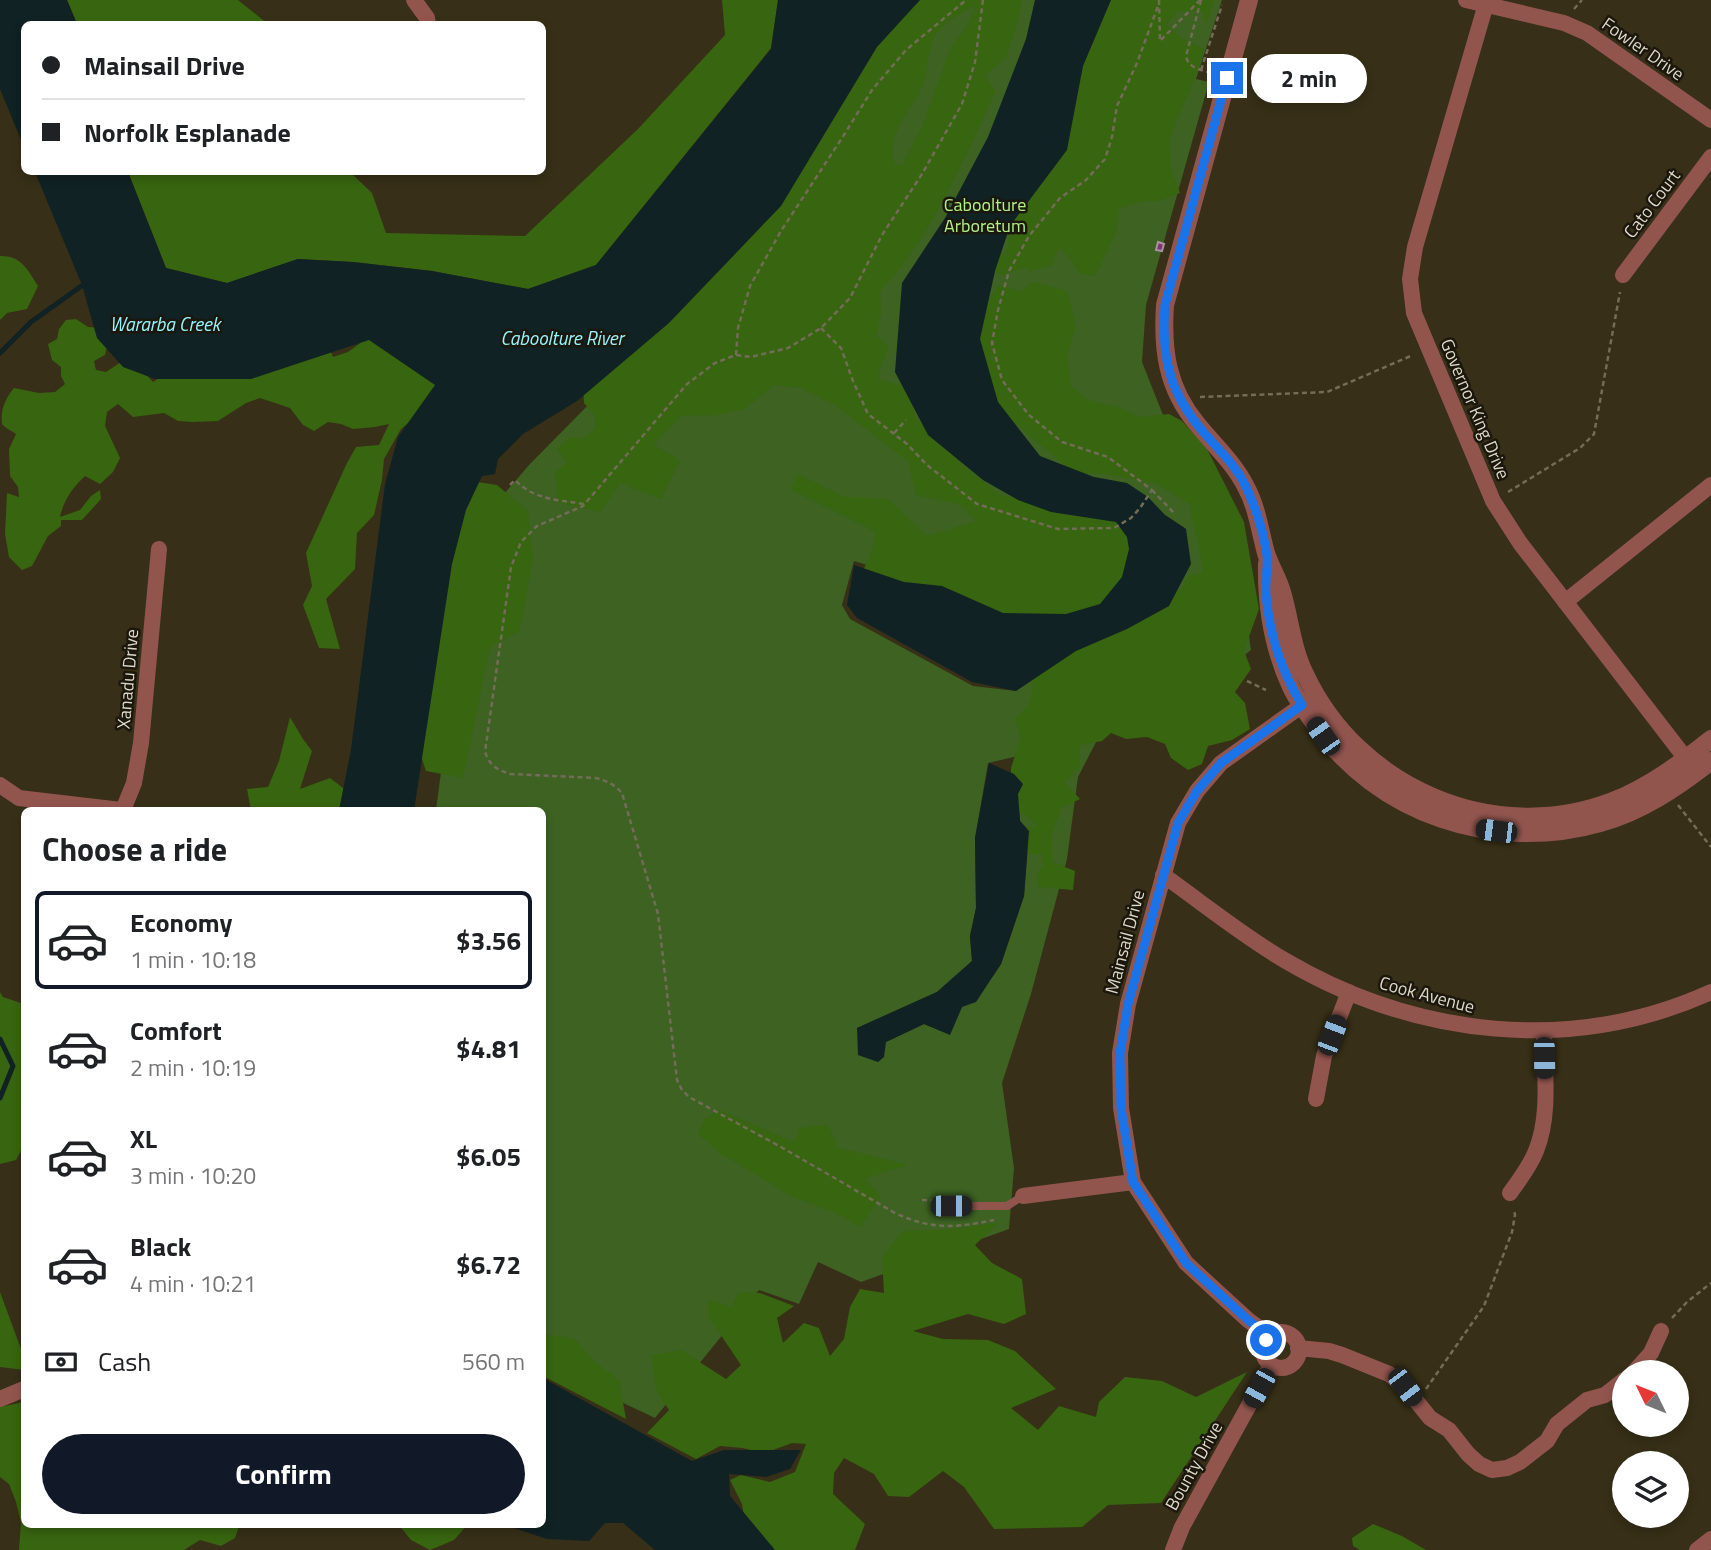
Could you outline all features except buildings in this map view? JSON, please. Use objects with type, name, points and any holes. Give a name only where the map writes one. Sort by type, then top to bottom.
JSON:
[{"type":"street","points":[[414,0],[427,21]]},
{"type":"street","points":[[1249,0],[1165,305],[1163,334],[1171,379],[1182,404],[1195,423],[1232,464],[1247,487],[1267,556],[1281,589],[1309,700],[1364,754],[1397,779],[1457,807],[1487,813],[1549,816],[1581,810],[1611,802],[1691,766],[1711,761]]},
{"type":"street","name":"Fowler Drive","points":[[1466,0],[1564,23],[1587,33],[1711,120]]},
{"type":"street","name":"Governor King Drive","points":[[1486,4],[1415,247],[1410,279],[1415,313],[1493,501],[1520,543],[1691,766]]},
{"type":"street","name":"Cato Court","points":[[1623,275],[1711,157]]},
{"type":"street","points":[[1565,602],[1711,485]]},
{"type":"street","name":"Xanadu Drive","points":[[123,807],[134,783],[141,743],[159,549]]},
{"type":"street","name":"Mainsail Drive","points":[[1270,1336],[1248,1320],[1186,1263],[1133,1182],[1121,1108],[1120,1053],[1128,1004],[1178,823],[1197,791],[1221,763],[1309,700]]},
{"type":"street","points":[[1691,766],[1711,739]]},
{"type":"street","points":[[0,786],[19,798],[96,807]]},
{"type":"street","name":"Cook Avenue","points":[[1163,875],[1285,960],[1349,992],[1444,1022],[1476,1028],[1544,1031],[1607,1025],[1668,1009],[1711,992]]},
{"type":"street","points":[[1316,1099],[1324,1056],[1349,992]]},
{"type":"street","points":[[1510,1192],[1528,1167],[1542,1130],[1545,1111],[1544,1031]]},
{"type":"street","points":[[1023,1196],[1133,1182]]},
{"type":"street","points":[[1645,1360],[1661,1331]]},
{"type":"street","points":[[1280,1332],[1290,1335],[1297,1343],[1298,1354],[1292,1363],[1282,1368],[1267,1361],[1263,1351],[1270,1336],[1280,1332]]},
{"type":"street","points":[[1298,1348],[1329,1351],[1389,1374],[1405,1387],[1430,1418],[1449,1430],[1468,1454],[1479,1464],[1492,1470],[1507,1468],[1520,1462],[1547,1441],[1557,1424],[1587,1400],[1605,1395],[1612,1389]]},
{"type":"street","name":"Bounty Drive","points":[[1173,1550],[1182,1527],[1271,1365]]},
{"type":"street","points":[[0,1399],[21,1390]]},
{"type":"street","points":[[1698,1550],[1711,1539]]},
{"type":"lane","points":[[951,1206],[1007,1206],[1023,1196]]},
{"type":"path","points":[[736,355],[738,328],[750,286],[781,231],[872,90],[906,50],[966,0]]},
{"type":"path","points":[[983,0],[975,62],[962,104],[922,174],[882,234],[850,298],[821,328],[788,348],[751,357],[736,355],[715,363],[687,384],[584,504],[537,526],[520,542],[511,567],[485,752],[489,763],[498,771],[596,778],[615,785],[622,793],[658,914],[677,1080],[689,1097],[912,1221],[963,1227],[1000,1218]]},
{"type":"path","points":[[1159,0],[1137,63],[1117,106],[1105,159],[1086,180],[1060,198],[1029,236],[1009,271],[992,343],[1002,380],[1029,415],[1062,442],[1108,457],[1152,490],[1175,514]]},
{"type":"path","points":[[1158,6],[1160,41],[1200,0]]},
{"type":"path","points":[[1200,0],[1186,56],[1187,62],[1218,75]]},
{"type":"path","points":[[1201,70],[1222,5]]},
{"type":"path","points":[[1493,501],[1580,448],[1594,434],[1623,275]]},
{"type":"path","points":[[821,328],[841,348],[868,414],[977,504],[1058,529],[1114,528],[1131,517],[1152,490]]},
{"type":"path","points":[[1195,397],[1327,392],[1429,348]]},
{"type":"path","points":[[894,433],[906,420]]},
{"type":"path","points":[[510,485],[515,480],[538,496],[584,504]]},
{"type":"path","points":[[1247,681],[1266,690]]},
{"type":"path","points":[[1678,805],[1711,847]]},
{"type":"path","points":[[1417,1402],[1485,1306],[1513,1233],[1515,1215],[1510,1192]]},
{"type":"path","points":[[922,1200],[942,1201],[951,1206]]},
{"type":"path","points":[[1661,1331],[1687,1302],[1711,1283]]},
{"type":"green space","points":[[67,0],[238,0],[264,21],[76,21]]},
{"type":"green space","points":[[722,0],[778,0],[771,48],[596,265],[528,289],[432,271],[353,262],[298,259],[227,283],[166,268],[129,175],[353,175],[372,193],[386,233],[525,236],[638,129],[725,35]]},
{"type":"green space","points":[[894,0],[1021,0],[1018,20],[1006,57],[985,75],[995,92],[959,171],[916,246],[880,291],[881,313],[876,336],[888,347],[877,378],[909,389],[915,419],[940,438],[960,463],[1000,495],[1101,514],[1138,529],[1135,585],[1081,619],[1010,620],[862,573],[873,549],[875,532],[791,490],[797,474],[845,497],[888,499],[927,536],[976,521],[961,505],[916,495],[908,461],[836,406],[800,388],[773,385],[745,409],[716,415],[682,416],[653,445],[680,460],[661,499],[620,483],[600,512],[558,502],[555,473],[567,462],[557,449],[568,438],[582,438],[595,430],[595,416],[584,403],[583,379]],"holes":[[[976,5],[968,24],[950,49],[923,125],[902,165],[895,165],[893,141],[924,81],[934,38],[946,23]]]},
{"type":"green space","name":"Caboolture Arboretum","points":[[920,0],[1222,0],[1196,79],[1209,82],[1146,305],[1142,362],[1169,430],[1230,504],[1251,650],[1237,661],[1110,715],[1078,777],[1067,859],[1031,994],[1002,1083],[1014,1168],[1009,1229],[861,1282],[818,1262],[799,1304],[759,1290],[655,1418],[546,1366],[546,807],[436,807],[473,530],[529,465],[669,323]],"holes":[[[1165,515],[1186,529],[1016,691],[973,686],[850,619],[842,605],[854,561],[903,576]],[[1026,754],[1018,794],[1020,821],[1029,831],[1024,896],[1001,964],[993,976],[962,1007],[950,1034],[924,1024],[886,1042],[857,1028],[937,992],[972,961],[970,936],[976,908],[975,838],[988,763]]]},
{"type":"green space","points":[[1099,0],[1214,0],[1206,25],[1202,11],[1177,11],[1166,25],[1180,37],[1204,49],[1169,139],[1171,170],[1180,193],[1158,201],[1140,201],[1119,209],[1116,232],[1095,276],[1080,274],[1059,247],[1051,266],[1030,271],[1025,267],[1002,275],[985,268],[990,246],[1004,256],[1008,247],[1011,218]]},
{"type":"green space","points":[[0,256],[19,261],[38,286],[27,309],[7,313],[0,320]]},
{"type":"green space","points":[[1032,282],[1067,291],[1076,327],[1067,354],[1071,387],[1090,401],[1118,407],[1141,417],[1169,414],[1182,421],[1207,449],[1244,522],[1259,609],[1244,651],[1251,669],[1235,692],[1245,703],[1250,729],[1232,740],[1208,746],[1202,764],[1188,770],[1171,758],[1165,744],[1147,737],[1126,739],[1111,733],[1102,741],[1080,745],[1080,765],[1065,783],[1080,799],[1061,808],[1052,835],[1052,862],[1075,871],[1073,890],[1038,887],[1036,875],[1043,866],[1042,854],[1034,855],[1020,850],[1020,829],[1037,826],[1011,806],[1011,768],[1021,737],[1015,718],[1026,708],[1031,698],[1032,671],[1182,588],[1189,575],[1202,573],[1202,564],[1190,504],[1153,483],[1105,474],[1074,473],[1000,410],[974,328],[982,308],[999,285],[1020,291]]},
{"type":"green space","points":[[76,319],[88,327],[101,328],[108,342],[105,355],[94,361],[96,370],[106,372],[124,360],[141,369],[153,382],[171,370],[327,343],[333,357],[348,352],[374,333],[447,382],[426,408],[401,429],[384,459],[374,515],[357,533],[355,569],[326,599],[340,649],[319,648],[303,605],[312,586],[306,553],[356,447],[379,445],[389,424],[353,429],[328,422],[314,431],[303,425],[290,408],[260,398],[246,403],[218,421],[178,421],[164,413],[133,417],[118,404],[107,412],[105,426],[120,458],[113,472],[100,484],[85,476],[69,495],[60,517],[80,510],[91,496],[100,490],[101,499],[82,520],[61,520],[61,526],[48,536],[32,566],[22,570],[9,557],[5,534],[7,493],[19,497],[18,487],[10,476],[9,449],[16,434],[2,424],[3,409],[14,388],[39,393],[55,392],[65,384],[61,367],[52,360],[48,344],[57,339],[59,329],[66,320]]},
{"type":"green space","points":[[471,481],[497,485],[528,511],[533,560],[519,631],[490,647],[463,778],[426,771],[418,747],[448,531]]},
{"type":"green space","points":[[290,717],[312,751],[300,789],[330,778],[347,791],[345,807],[250,807],[247,789],[268,787],[279,761]]},
{"type":"green space","points":[[0,992],[3,997],[21,1003],[21,1151],[16,1160],[0,1164]]},
{"type":"green space","points":[[719,1110],[794,1142],[800,1128],[828,1125],[838,1148],[908,1165],[865,1178],[881,1197],[860,1227],[836,1213],[793,1197],[720,1153],[698,1134],[705,1119]]},
{"type":"green space","points":[[998,1223],[975,1245],[992,1263],[1022,1279],[1026,1314],[1004,1324],[968,1314],[913,1331],[943,1339],[988,1340],[1015,1351],[1056,1389],[1011,1408],[1038,1430],[1059,1406],[1096,1417],[1099,1402],[1125,1377],[1162,1381],[1196,1397],[1247,1372],[1161,1503],[1108,1505],[1082,1527],[994,1529],[964,1487],[943,1471],[909,1497],[888,1496],[874,1474],[844,1458],[834,1473],[833,1494],[865,1524],[855,1550],[762,1550],[747,1535],[742,1504],[730,1480],[741,1475],[770,1482],[795,1472],[806,1444],[792,1443],[765,1453],[720,1446],[696,1459],[647,1433],[669,1410],[656,1390],[651,1355],[681,1350],[726,1379],[741,1365],[708,1316],[708,1299],[731,1307],[739,1292],[760,1293],[794,1306],[777,1318],[783,1343],[804,1323],[819,1328],[830,1356],[844,1339],[850,1307],[860,1289],[884,1293],[882,1258],[902,1231],[943,1230]]},
{"type":"green space","points":[[0,1292],[21,1349],[21,1370],[0,1367]]},
{"type":"green space","points":[[546,1334],[573,1338],[595,1362],[619,1380],[626,1419],[546,1378]]},
{"type":"green space","points":[[21,1403],[21,1522],[9,1484],[0,1477],[0,1407]]},
{"type":"green space","points":[[21,1522],[21,1528],[239,1528],[235,1538],[221,1546],[200,1540],[184,1550],[19,1550]]},
{"type":"green space","points":[[1373,1524],[1426,1550],[1360,1550],[1353,1546],[1352,1538]]},
{"type":"green space","points":[[401,1528],[464,1528],[454,1540],[430,1550],[411,1540]]},
{"type":"water","points":[[0,0],[67,0],[76,21],[21,21],[21,140],[0,89]]},
{"type":"water","name":"Caboolture River","points":[[778,0],[920,0],[877,47],[781,206],[669,323],[577,401],[523,434],[498,459],[495,474],[482,476],[466,510],[452,564],[414,807],[340,807],[351,750],[385,484],[398,437],[435,385],[369,340],[251,379],[155,379],[123,367],[97,338],[82,285],[36,175],[129,175],[166,268],[227,283],[298,259],[432,271],[528,289],[596,265],[771,49]]},
{"type":"water","points":[[1035,0],[1111,0],[1083,66],[1067,150],[1010,226],[995,271],[980,339],[998,402],[1040,456],[1094,477],[1127,483],[1148,497],[1165,515],[1186,529],[1191,564],[1169,606],[1127,629],[1076,651],[1016,691],[972,682],[857,618],[847,605],[854,565],[904,582],[942,586],[1003,613],[1066,614],[1100,604],[1122,577],[1129,549],[1127,537],[1116,522],[1051,512],[1018,500],[983,480],[928,435],[895,372],[902,283],[945,218],[988,137],[1026,39]]},
{"type":"water","points":[[989,763],[1014,774],[1023,784],[1018,794],[1020,821],[1029,831],[1024,896],[1001,964],[976,1002],[962,1007],[950,1035],[924,1024],[886,1042],[884,1057],[878,1062],[858,1055],[857,1028],[937,992],[972,961],[970,936],[976,908],[975,838]]},
{"type":"water","points":[[546,1380],[692,1461],[724,1450],[801,1450],[790,1469],[766,1477],[729,1474],[730,1496],[775,1550],[655,1550],[623,1523],[605,1523],[589,1541],[547,1539],[514,1528],[546,1528]]},
{"type":"waterway","points":[[0,353],[31,322],[87,282]]},
{"type":"waterway","points":[[0,1039],[13,1066],[0,1098]]},
{"type":"route","points":[[1227,78],[1165,305],[1163,334],[1171,379],[1182,404],[1195,423],[1232,464],[1247,487],[1267,556],[1266,593],[1273,634],[1291,687],[1302,705],[1221,763],[1197,791],[1178,823],[1128,1004],[1120,1053],[1121,1108],[1133,1182],[1186,1263],[1248,1320],[1270,1336],[1266,1340]]},
{"type":"water label","name":"Wararba Creek","points":[[165,324]]}]
